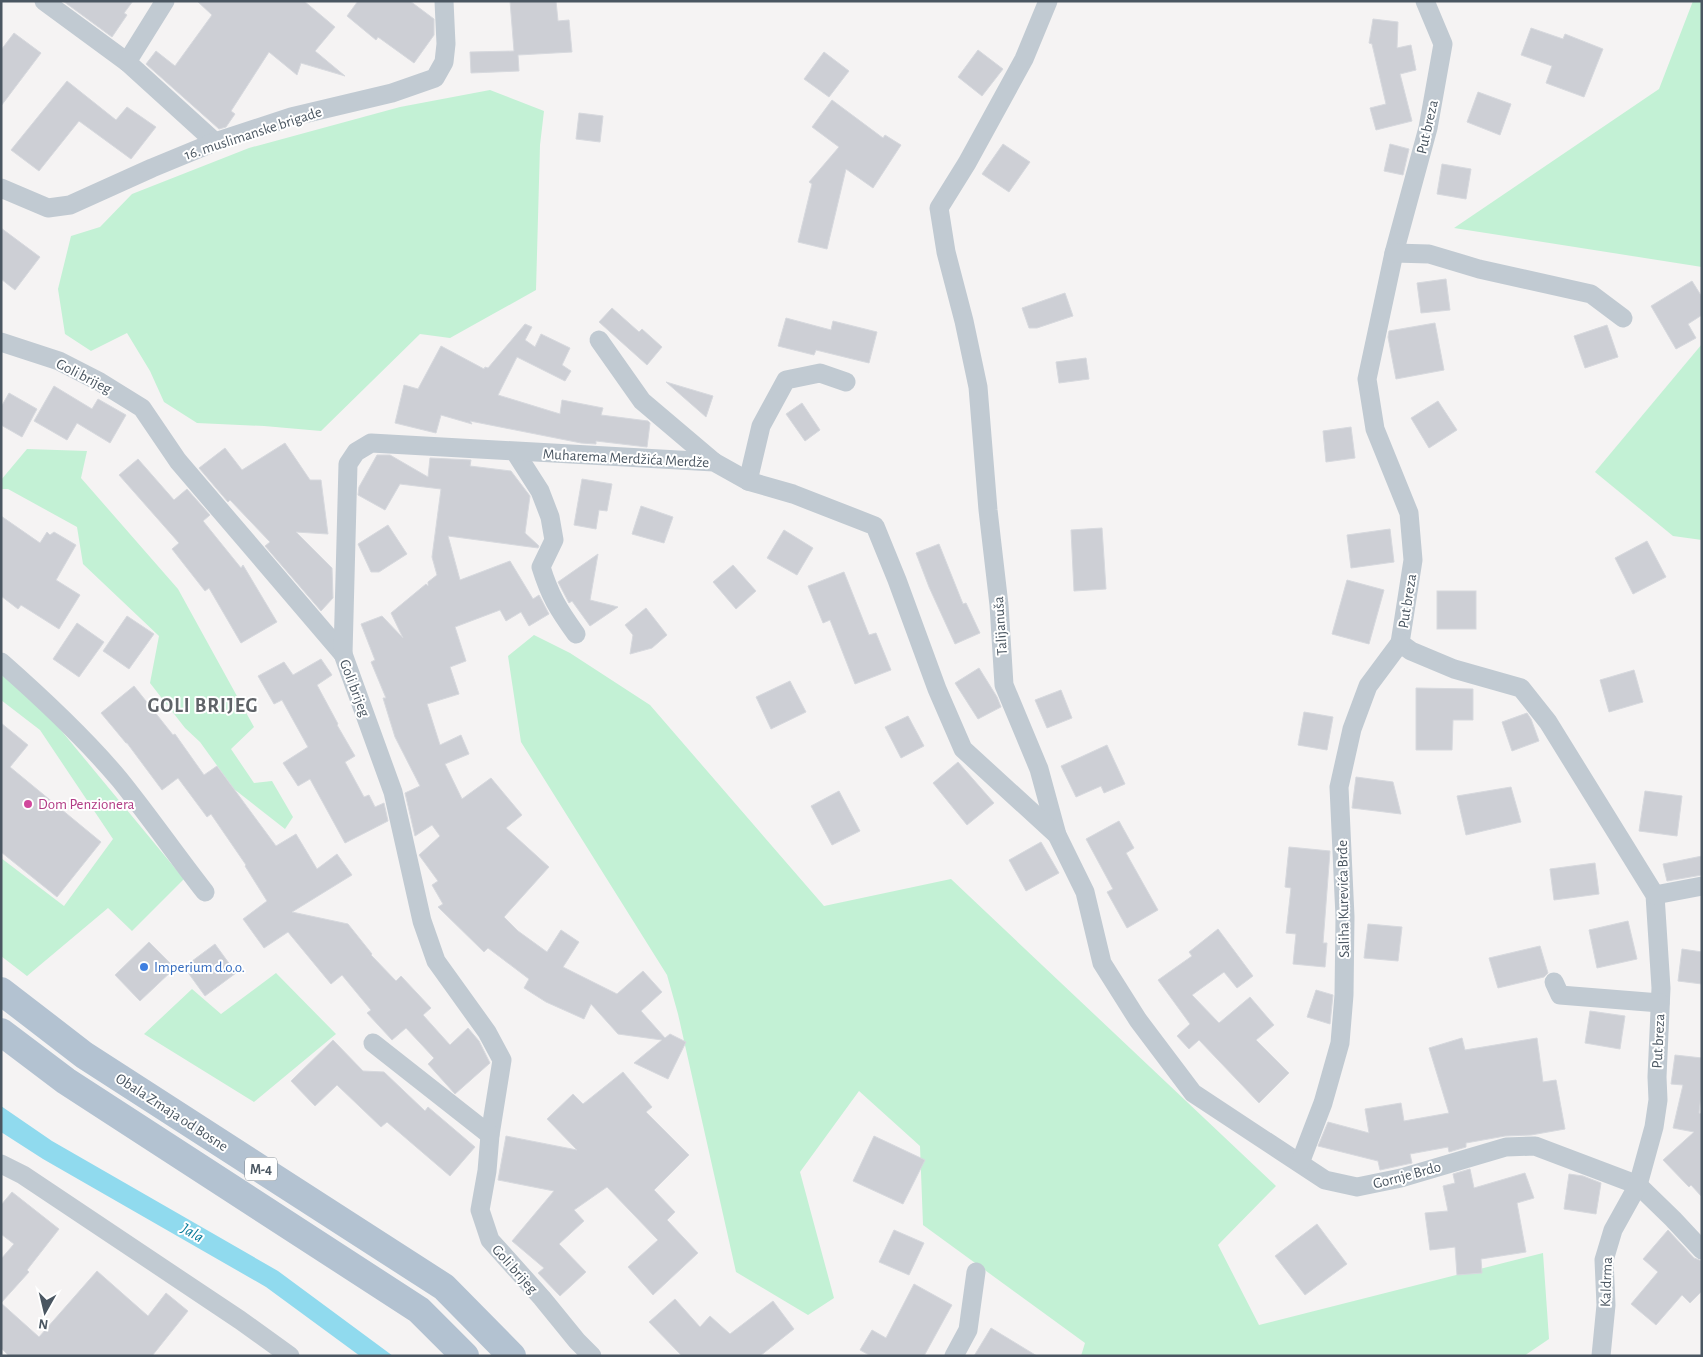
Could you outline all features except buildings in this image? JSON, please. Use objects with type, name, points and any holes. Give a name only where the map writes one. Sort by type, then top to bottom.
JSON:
[{"type":"main road","name":"Obala Zmaja od Bosne","points":[[1,991],[84,1055],[444,1287],[512,1356]]},
{"type":"main road","name":"Obala Zmaja od Bosne","points":[[1,1032],[66,1081],[419,1310],[465,1356]]},
{"type":"street","points":[[44,1],[127,62],[216,142]]},
{"type":"street","points":[[127,62],[165,1]]},
{"type":"street","name":"16. muslimanske brigade","points":[[1,188],[48,208],[70,205],[216,142],[292,117],[392,93],[435,78],[444,62],[446,44],[444,1]]},
{"type":"street","name":"Talijanuša","points":[[1048,1],[1024,59],[967,163],[939,208],[946,252],[964,321],[978,387],[988,510],[999,605],[1004,685],[1039,769],[1057,835],[1085,892],[1102,963],[1138,1020]]},
{"type":"street","name":"Put breza","points":[[1425,1],[1443,44],[1428,128],[1394,253],[1367,379],[1375,429],[1409,513],[1413,560],[1400,643],[1411,651],[1454,668],[1521,688],[1548,722],[1655,895],[1661,988],[1657,1077],[1658,1100],[1654,1127],[1638,1185]]},
{"type":"street","points":[[1394,253],[1429,254],[1479,270],[1591,294],[1623,318]]},
{"type":"street","points":[[599,340],[642,401],[714,462]]},
{"type":"street","name":"Goli brijeg","points":[[1,342],[59,362],[100,382],[142,408],[178,461],[342,654],[394,792],[422,921],[436,961],[487,1032],[502,1060],[480,1210],[490,1240],[592,1356]]},
{"type":"street","points":[[748,481],[761,426],[786,380],[820,373],[846,382]]},
{"type":"street","name":"Muharema Merdžića Merdže","points":[[342,654],[348,464],[356,452],[371,442],[515,452],[714,462],[748,481],[793,494],[874,526],[897,580],[937,689],[963,749],[1057,835]]},
{"type":"street","points":[[515,452],[540,491],[550,517],[554,540],[541,566],[547,588],[556,606],[576,634]]},
{"type":"street","name":"Saliha Kurevića Brđe","points":[[1300,1163],[1323,1103],[1340,1043],[1344,995],[1345,917],[1339,787],[1352,729],[1368,686],[1400,643]]},
{"type":"street","points":[[1,662],[48,705],[120,780],[205,892]]},
{"type":"street","points":[[1655,895],[1702,886]]},
{"type":"street","points":[[1554,982],[1560,995],[1660,1003]]},
{"type":"street","name":"Gornje Brdo","points":[[1138,1020],[1193,1093],[1325,1180],[1357,1187],[1401,1178],[1506,1148],[1535,1146],[1638,1185],[1702,1250]]},
{"type":"street","points":[[373,1043],[490,1135]]},
{"type":"street","points":[[1,1164],[31,1181],[240,1320],[290,1356]]},
{"type":"street","name":"Kaldrma","points":[[1601,1356],[1606,1305],[1604,1260],[1613,1230],[1638,1185]]},
{"type":"street","points":[[954,1356],[968,1330],[976,1272]]},
{"type":"green space","points":[[1693,1],[1702,1],[1702,267],[1454,228],[1659,89]]},
{"type":"green space","points":[[490,90],[544,111],[540,145],[536,290],[450,338],[420,334],[321,431],[197,423],[164,402],[150,371],[127,333],[91,351],[65,334],[58,289],[71,236],[100,227],[132,194],[249,148],[400,107]]},
{"type":"green space","points":[[1702,344],[1702,540],[1673,536],[1595,472]]},
{"type":"green space","points":[[27,449],[87,451],[81,478],[178,589],[254,727],[231,749],[254,783],[272,781],[293,817],[285,829],[234,789],[200,742],[185,728],[150,683],[159,636],[83,564],[77,527],[8,489],[1,489],[1,480]]},
{"type":"green space","points":[[534,635],[570,653],[650,705],[824,906],[951,879],[1276,1186],[1218,1245],[1259,1325],[1543,1253],[1549,1339],[1524,1356],[1081,1356],[1085,1343],[923,1225],[920,1146],[859,1091],[800,1172],[834,1298],[808,1315],[736,1272],[678,1014],[667,975],[521,742],[508,656]]},
{"type":"green space","points":[[1,674],[45,711],[184,879],[132,931],[108,908],[27,976],[1,956],[1,858],[64,906],[113,839],[40,730],[1,700]]},
{"type":"green space","points":[[276,973],[336,1034],[254,1102],[144,1034],[192,989],[221,1014]]},
{"type":"water","name":"Jala","points":[[1,1106],[52,1141],[278,1271],[393,1356],[360,1356],[266,1287],[43,1159],[1,1132]]},
{"type":"place","name":"Dom Penzionera","points":[[28,804]]},
{"type":"place","name":"Imperium d.o.o.","points":[[144,967]]},
{"type":"district","name":"GOLI BRIJEG","points":[[203,705]]}]
